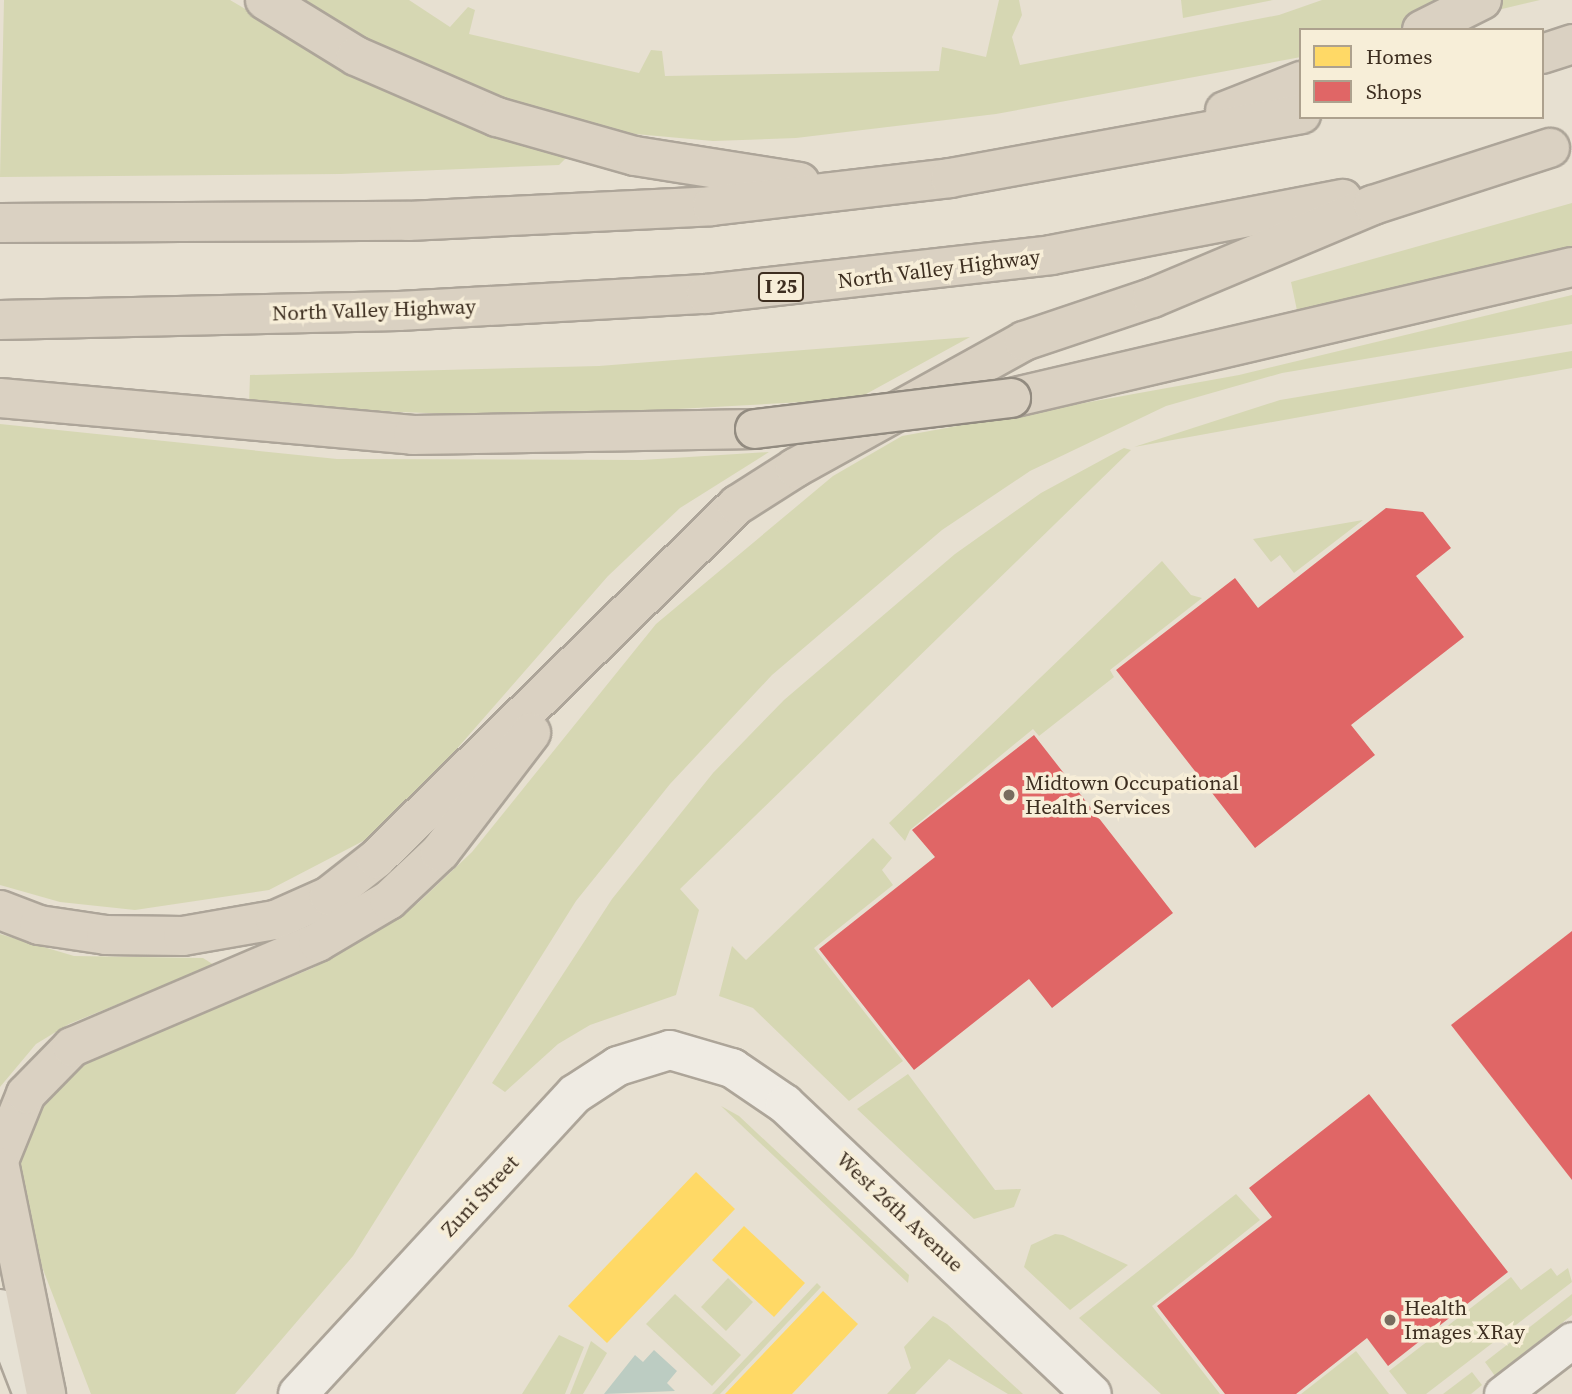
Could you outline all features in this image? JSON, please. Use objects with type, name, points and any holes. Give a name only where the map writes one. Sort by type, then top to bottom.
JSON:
[{"type":"highway","points":[[265,0],[356,56],[557,136],[648,159],[861,191]]},
{"type":"highway","points":[[1426,28],[1482,0]]},
{"type":"highway","points":[[1544,53],[1572,44]]},
{"type":"highway","points":[[1122,148],[1299,82]]},
{"type":"highway","points":[[0,223],[408,221],[712,206],[861,191],[1122,148],[1299,114]]},
{"type":"highway","points":[[0,910],[38,925],[106,935],[183,936],[275,920],[329,896],[432,806],[608,627],[737,505],[947,379],[1024,341],[1152,298],[1373,205],[1561,144]]},
{"type":"highway","name":"North Valley Highway","points":[[0,320],[579,302],[943,270],[1320,204],[1561,144]]},
{"type":"highway","points":[[0,398],[413,435],[755,429],[1011,398],[1572,267]]},
{"type":"highway","points":[[0,1158],[26,1094],[72,1047],[318,942],[389,900],[468,818],[608,627]]},
{"type":"highway","points":[[0,1167],[46,1394]]},
{"type":"main road","points":[[0,1309],[33,1394]]},
{"type":"street","name":"Zuni Street","points":[[298,1394],[594,1077],[645,1056],[692,1054]]},
{"type":"street","name":"West 26th Avenue","points":[[692,1054],[732,1068],[785,1104],[1092,1394]]},
{"type":"street","points":[[1502,1394],[1572,1340]]},
{"type":"green space","points":[[4,0],[230,0],[288,34],[566,158],[559,165],[341,174],[0,177]]},
{"type":"green space","points":[[299,0],[409,0],[450,27],[468,7],[475,10],[469,34],[639,73],[651,50],[662,51],[665,76],[939,71],[942,47],[986,57],[999,0],[1019,0],[1022,15],[1012,37],[1020,65],[1279,15],[1322,0],[1540,0],[1422,28],[1299,28],[1299,57],[996,114],[796,138],[713,141],[635,134],[526,111],[384,53]]},
{"type":"green space","points":[[1181,0],[1273,0],[1183,18]]},
{"type":"green space","points":[[1572,203],[1572,251],[1298,315],[1291,282]]},
{"type":"green space","points":[[1572,295],[1572,324],[1282,373],[1166,406],[1030,471],[942,530],[772,675],[670,784],[576,901],[353,1256],[235,1394],[91,1394],[27,1228],[18,1172],[19,1145],[32,1117],[68,1070],[313,968],[418,903],[472,852],[656,624],[833,476],[902,436],[1239,375]]},
{"type":"green space","points":[[970,337],[857,399],[531,417],[249,406],[250,375],[599,366]]},
{"type":"green space","points":[[1572,351],[1572,368],[1134,447],[1280,400]]},
{"type":"green space","points":[[0,424],[337,459],[642,460],[769,452],[680,508],[608,576],[413,799],[367,839],[269,890],[135,910],[60,902],[0,885]]},
{"type":"green space","points":[[1124,448],[1131,450],[680,889],[699,910],[676,995],[590,1025],[558,1044],[505,1092],[492,1083],[612,899],[713,773],[784,700],[955,554],[1041,493]]},
{"type":"green space","points":[[1363,520],[1294,573],[1280,555],[1271,562],[1253,539]]},
{"type":"green space","points":[[1162,561],[1191,595],[1202,598],[1110,670],[1114,677],[1039,736],[1033,729],[910,830],[905,841],[889,823]]},
{"type":"green space","points":[[873,838],[892,858],[882,870],[893,885],[814,948],[903,1061],[849,1101],[753,1008],[719,996],[732,946],[746,960]]},
{"type":"green space","points":[[0,934],[74,956],[203,958],[214,965],[69,1024],[36,1044],[0,1087]]},
{"type":"green space","points":[[908,1074],[995,1190],[1021,1189],[1014,1207],[974,1219],[857,1109]]},
{"type":"green space","points":[[721,1106],[739,1116],[909,1275],[908,1283]]},
{"type":"green space","points":[[1236,1194],[1260,1220],[1152,1306],[1220,1394],[1161,1394],[1079,1318]]},
{"type":"green space","points":[[1055,1234],[1063,1235],[1128,1265],[1070,1310],[1024,1267],[1031,1245]]},
{"type":"green space","points":[[1551,1268],[1557,1276],[1568,1268],[1572,1282],[1426,1394],[1407,1394],[1389,1371],[1511,1277],[1521,1290]]},
{"type":"green space","points":[[728,1278],[753,1302],[726,1331],[701,1307]]},
{"type":"green space","points":[[817,1283],[821,1287],[720,1394],[712,1394]]},
{"type":"green space","points":[[675,1294],[741,1355],[712,1386],[646,1324]]},
{"type":"green space","points":[[1572,1294],[1572,1315],[1495,1376],[1485,1362]]},
{"type":"green space","points":[[933,1316],[947,1324],[1023,1394],[1008,1394],[949,1359],[915,1394],[887,1394],[911,1368],[904,1347]]},
{"type":"green space","points":[[559,1335],[584,1347],[565,1394],[522,1394]]},
{"type":"green space","points":[[591,1341],[607,1353],[583,1394],[570,1394]]},
{"type":"green space","points":[[1356,1351],[1389,1394],[1301,1394]]},
{"type":"green space","points":[[1472,1372],[1482,1385],[1471,1394],[1443,1394]]},
{"type":"shaded area","points":[[654,1350],[677,1371],[667,1383],[675,1391],[604,1394],[635,1355],[643,1362]]},
{"type":"building: Homes","points":[[696,1172],[735,1209],[607,1343],[568,1306]]},
{"type":"building: Homes","points":[[744,1226],[805,1283],[774,1317],[712,1260]]},
{"type":"building: Homes","points":[[823,1291],[858,1324],[792,1394],[725,1394]]},
{"type":"building: Shops","points":[[1386,508],[1423,512],[1451,548],[1416,576],[1464,637],[1351,725],[1375,755],[1255,848],[1116,670],[1235,578],[1258,608]]},
{"type":"building: Shops","points":[[1034,735],[1173,913],[1052,1008],[1029,979],[914,1070],[819,949],[935,857],[912,830]]},
{"type":"building: Shops","points":[[1572,931],[1572,1180],[1451,1025]]},
{"type":"building: Shops","points":[[1369,1094],[1508,1272],[1388,1366],[1367,1338],[1296,1394],[1225,1394],[1157,1306],[1272,1217],[1249,1188]]},
{"type":"place","name":"Midtown Occupational Health Services","points":[[1009,795]]},
{"type":"place","name":"Health Images XRay","points":[[1390,1320]]}]
